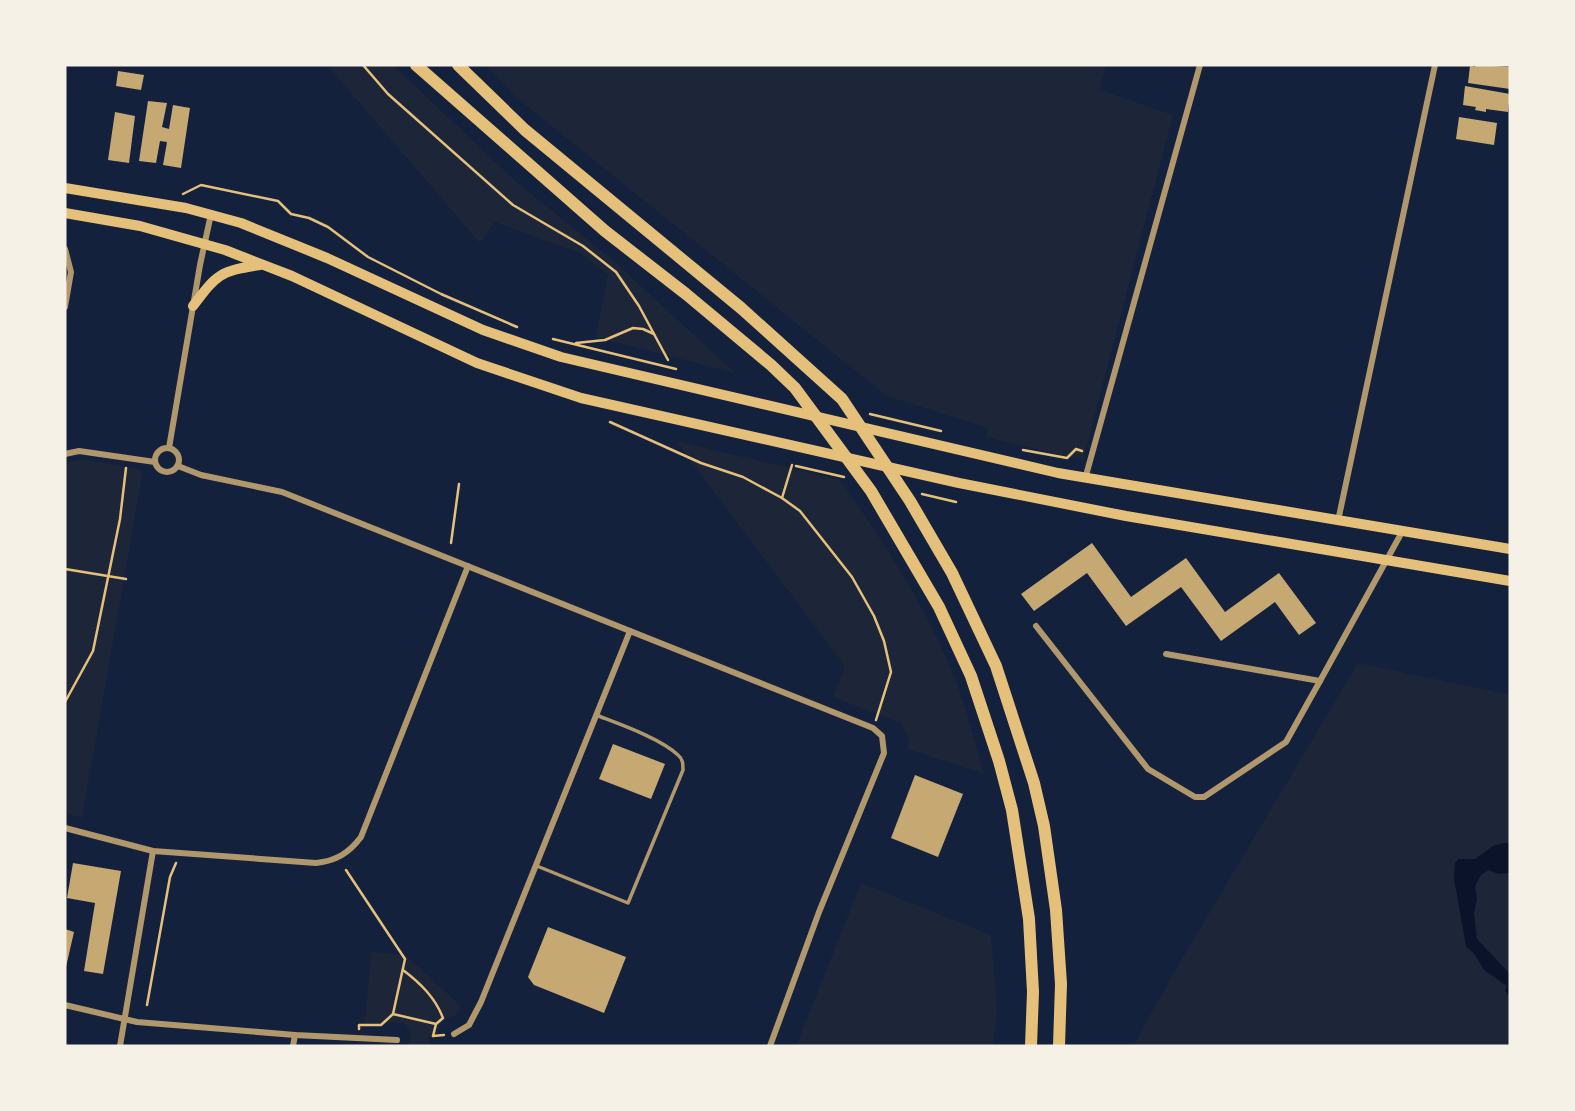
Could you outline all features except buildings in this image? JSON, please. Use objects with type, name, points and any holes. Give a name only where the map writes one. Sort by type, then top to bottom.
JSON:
[{"type":"highway","points":[[416,65],[605,231],[771,365],[795,388],[871,491],[939,607],[971,676],[999,761],[1012,810],[1025,887],[1033,992],[1031,1046]]},
{"type":"highway","points":[[457,65],[525,130],[741,308],[834,391],[910,501],[952,573],[996,666],[1034,783],[1044,826],[1055,910],[1061,984],[1059,1046]]},
{"type":"main road","points":[[65,188],[211,214],[305,248],[434,309],[561,357],[1085,479],[1510,549]]},
{"type":"main road","points":[[65,213],[140,226],[205,243],[263,265],[443,349],[506,374],[581,398],[788,445],[1126,516],[1510,581]]},
{"type":"main road","points":[[193,306],[221,273],[263,265]]},
{"type":"street","points":[[1085,479],[1200,65]]},
{"type":"street","points":[[1338,521],[1435,65]]},
{"type":"street","points":[[169,448],[211,214]]},
{"type":"street","points":[[65,250],[71,272],[65,307]]},
{"type":"street","points":[[169,448],[178,454],[178,466],[165,473],[158,469],[155,462],[158,452],[169,448]]},
{"type":"street","points":[[65,454],[79,451],[155,462]]},
{"type":"street","points":[[178,466],[201,475],[282,492],[873,729],[882,736],[884,753],[819,912],[770,1046]]},
{"type":"street","points":[[1036,626],[1148,769],[1195,797],[1205,797],[1286,742],[1402,532]]},
{"type":"street","points":[[65,828],[153,850],[316,863],[338,858],[353,848],[361,837],[468,566]]},
{"type":"street","points":[[454,1034],[469,1025],[481,1002],[630,631]]},
{"type":"street","points":[[1166,654],[1320,681]]},
{"type":"street","points":[[120,1046],[153,850]]},
{"type":"street","points":[[65,1004],[125,1020],[295,1035],[397,1040]]},
{"type":"street","points":[[293,1046],[295,1035]]},
{"type":"lane","points":[[536,866],[628,903],[683,770],[677,753],[638,732],[596,715]]},
{"type":"path","points":[[363,65],[388,94],[513,205],[583,246],[616,272],[639,306],[668,360]]},
{"type":"path","points":[[180,196],[201,185],[278,201],[291,214],[309,218],[328,227],[368,257],[441,294],[524,329]]},
{"type":"path","points":[[572,343],[605,340],[633,328],[653,334]]},
{"type":"path","points":[[551,339],[676,369]]},
{"type":"path","points":[[611,422],[701,463],[743,477],[800,511],[852,578],[874,616],[884,641],[891,672],[873,729]]},
{"type":"path","points":[[915,425],[951,433]]},
{"type":"path","points":[[1015,449],[1067,458],[1076,449],[1092,453]]},
{"type":"path","points":[[782,498],[792,465]]},
{"type":"path","points":[[65,702],[93,651],[120,519],[126,468]]},
{"type":"path","points":[[451,543],[459,484]]},
{"type":"path","points":[[65,569],[126,579]]},
{"type":"path","points":[[147,1005],[170,877],[176,863]]},
{"type":"path","points":[[346,870],[405,959],[393,1014],[381,1025],[359,1026],[359,1038]]},
{"type":"path","points":[[403,970],[424,988],[443,1018],[436,1024],[433,1036],[454,1034]]},
{"type":"path","points":[[393,1014],[436,1024]]},
{"type":"shaded area","points":[[327,65],[393,65],[512,178],[616,263],[735,373],[596,337],[608,275],[580,253],[495,222],[480,243]]},
{"type":"shaded area","points":[[485,65],[1106,65],[1100,90],[1173,115],[1083,460],[986,437],[988,428],[887,396],[518,99]]},
{"type":"shaded area","points":[[676,441],[840,480],[889,552],[919,602],[945,654],[956,681],[984,774],[908,749],[909,738],[901,723],[833,697],[845,666]]},
{"type":"shaded area","points":[[82,459],[143,470],[82,818],[65,813],[65,463]]},
{"type":"shaded area","points":[[1358,663],[1510,695],[1510,1046],[1133,1046],[1180,962]]},
{"type":"shaded area","points":[[1510,843],[1510,873],[1499,874],[1488,870],[1481,875],[1475,886],[1477,899],[1474,913],[1477,939],[1510,974],[1510,997],[1505,991],[1507,986],[1484,970],[1466,946],[1454,879],[1455,863],[1458,859],[1475,859],[1493,846]]},
{"type":"shaded area","points":[[861,883],[991,935],[997,1010],[993,1046],[796,1046]]},
{"type":"shaded area","points":[[371,952],[405,955],[461,1006],[455,1016],[442,1023],[438,1037],[430,1038],[429,1046],[409,1046],[411,1032],[404,1023],[365,1023]]}]
